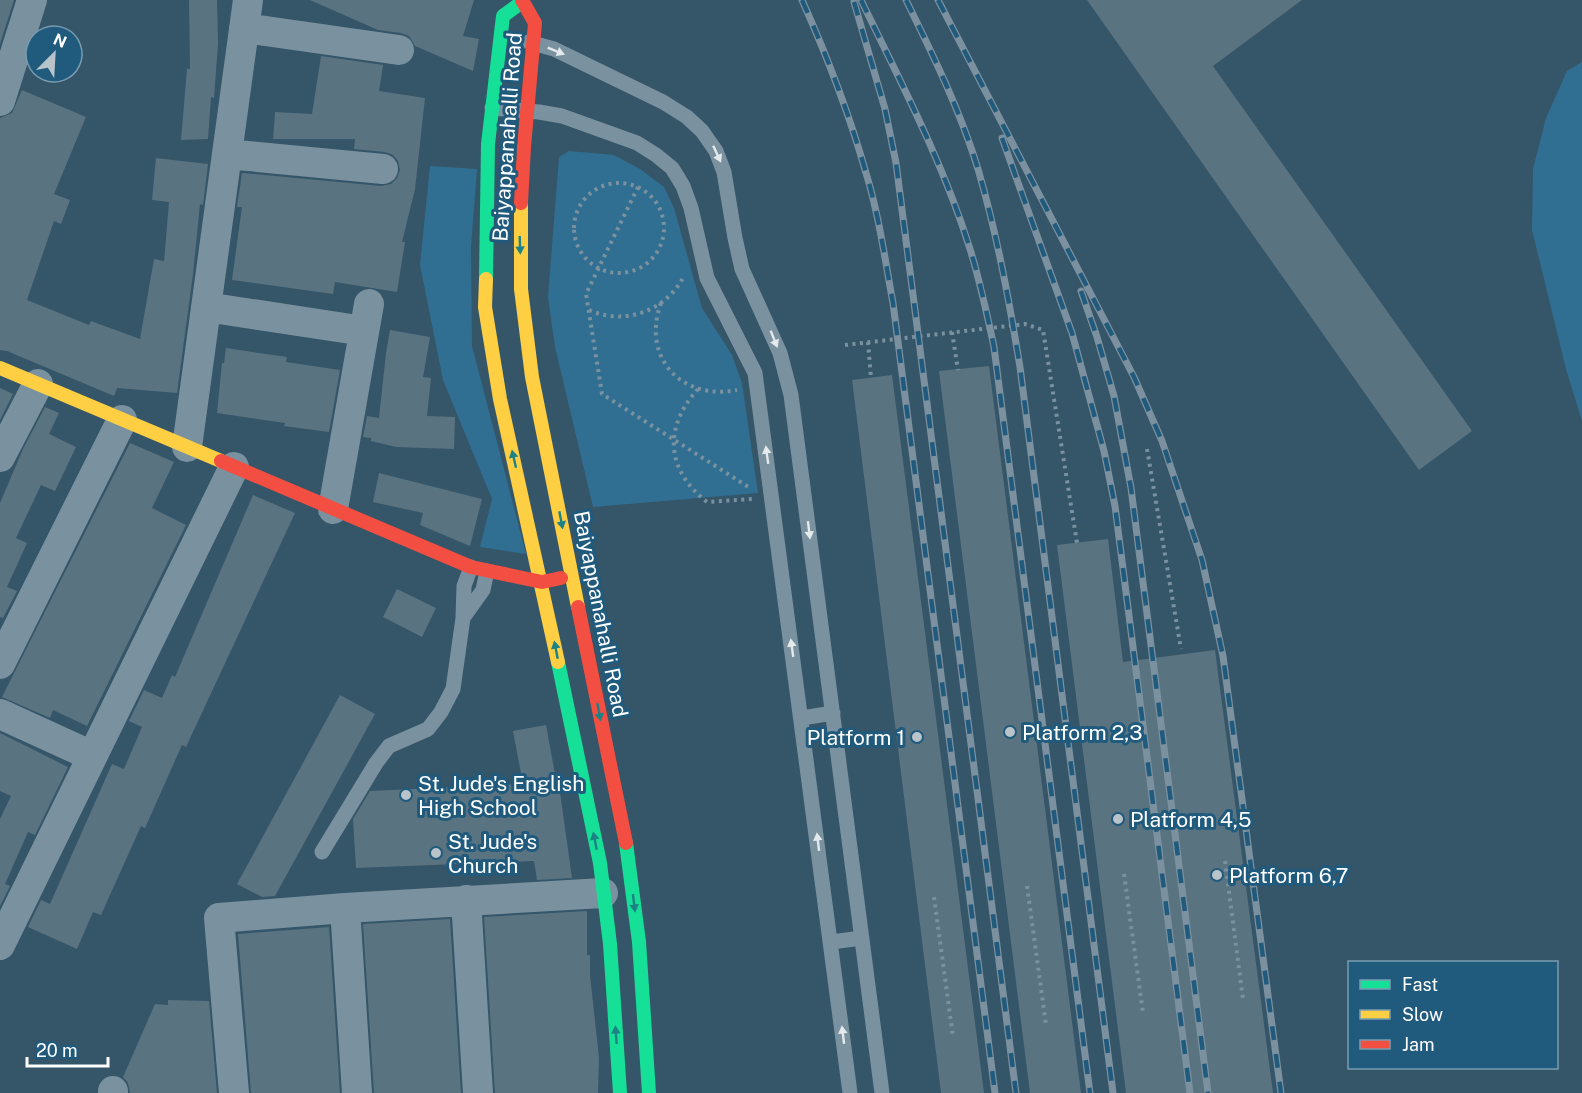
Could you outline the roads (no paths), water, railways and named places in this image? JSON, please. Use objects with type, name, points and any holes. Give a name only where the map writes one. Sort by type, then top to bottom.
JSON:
[{"type":"street","points":[[0,100],[32,0]]},
{"type":"street","name":"Baiyappanahalli Road","points":[[620,1093],[610,944],[600,863],[543,582],[500,399],[485,308],[488,144],[503,16],[522,1],[535,23],[526,111],[520,233],[521,289],[526,333],[532,377],[630,865],[639,942],[649,1093]]},
{"type":"street","points":[[187,447],[246,14],[399,50]]},
{"type":"street","points":[[227,154],[383,170]]},
{"type":"street","points":[[206,307],[367,318],[333,509]]},
{"type":"street","points":[[0,368],[471,567],[543,582],[572,576]]},
{"type":"street","points":[[0,457],[38,384]]},
{"type":"street","points":[[0,664],[122,420]]},
{"type":"street","points":[[0,945],[234,467]]},
{"type":"street","points":[[0,714],[92,756]]},
{"type":"street","points":[[234,1093],[219,918],[466,900],[603,893]]},
{"type":"street","points":[[466,900],[478,1093]]},
{"type":"street","points":[[345,908],[357,1093]]},
{"type":"lane","points":[[501,33],[554,49],[663,102],[687,117],[702,131],[716,151],[724,172],[742,269],[780,352],[791,395],[882,1093]]},
{"type":"lane","points":[[492,108],[562,116],[637,143],[656,154],[672,168],[683,186],[691,208],[707,278],[744,347],[756,379],[770,501],[802,718],[850,1093]]},
{"type":"lane","points":[[322,852],[376,763],[389,746],[428,729],[441,712],[453,689],[463,618],[464,586],[471,567]]},
{"type":"lane","points":[[463,618],[483,590],[487,571]]},
{"type":"lane","points":[[802,718],[833,713]]},
{"type":"lane","points":[[831,942],[862,938]]},
{"type":"railway","points":[[802,0],[829,64],[871,189],[893,303],[995,1093]]},
{"type":"railway","points":[[861,0],[920,122],[947,185],[974,261],[994,347],[1090,1093]]},
{"type":"railway","points":[[906,0],[945,83],[971,147],[991,218],[1007,292],[1020,367],[1113,1093]]},
{"type":"railway","points":[[938,0],[1134,377],[1162,441],[1202,560],[1223,656],[1281,1093]]},
{"type":"railway","points":[[854,2],[885,109],[896,163],[1016,1093]]},
{"type":"railway","points":[[1002,138],[1072,333],[1104,451],[1115,506],[1190,1093]]},
{"type":"railway","points":[[1081,291],[1114,396],[1131,488],[1208,1093]]},
{"type":"place","name":"Platform 2,3","points":[[1010,732]]},
{"type":"place","name":"Platform 1","points":[[917,737]]},
{"type":"place","name":"St. Jude's English High School","points":[[406,795]]},
{"type":"place","name":"Platform 4,5","points":[[1118,819]]},
{"type":"place","name":"St. Jude's Church","points":[[436,853]]},
{"type":"place","name":"Platform 6,7","points":[[1217,875]]}]
